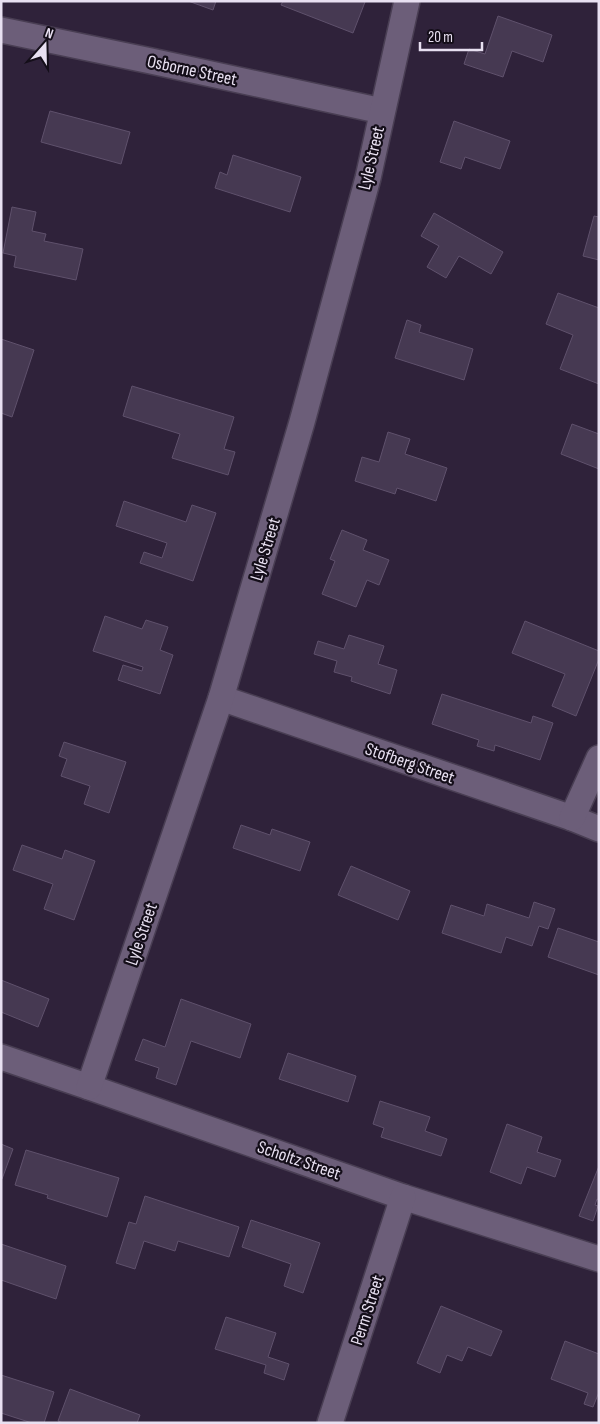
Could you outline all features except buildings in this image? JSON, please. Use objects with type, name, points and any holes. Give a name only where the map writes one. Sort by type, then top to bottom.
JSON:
[{"type":"street","name":"Lyle Street","points":[[89,1086],[221,698],[302,422],[368,178],[407,1]]},
{"type":"street","name":"Osborne Street","points":[[1,30],[382,111]]},
{"type":"street","name":"Stofberg Street","points":[[221,698],[572,818],[599,829]]},
{"type":"street","points":[[572,818],[599,758]]},
{"type":"street","name":"Scholtz Street","points":[[1,1057],[89,1086],[403,1197],[599,1259]]},
{"type":"street","name":"Perm Street","points":[[330,1423],[403,1197]]}]
